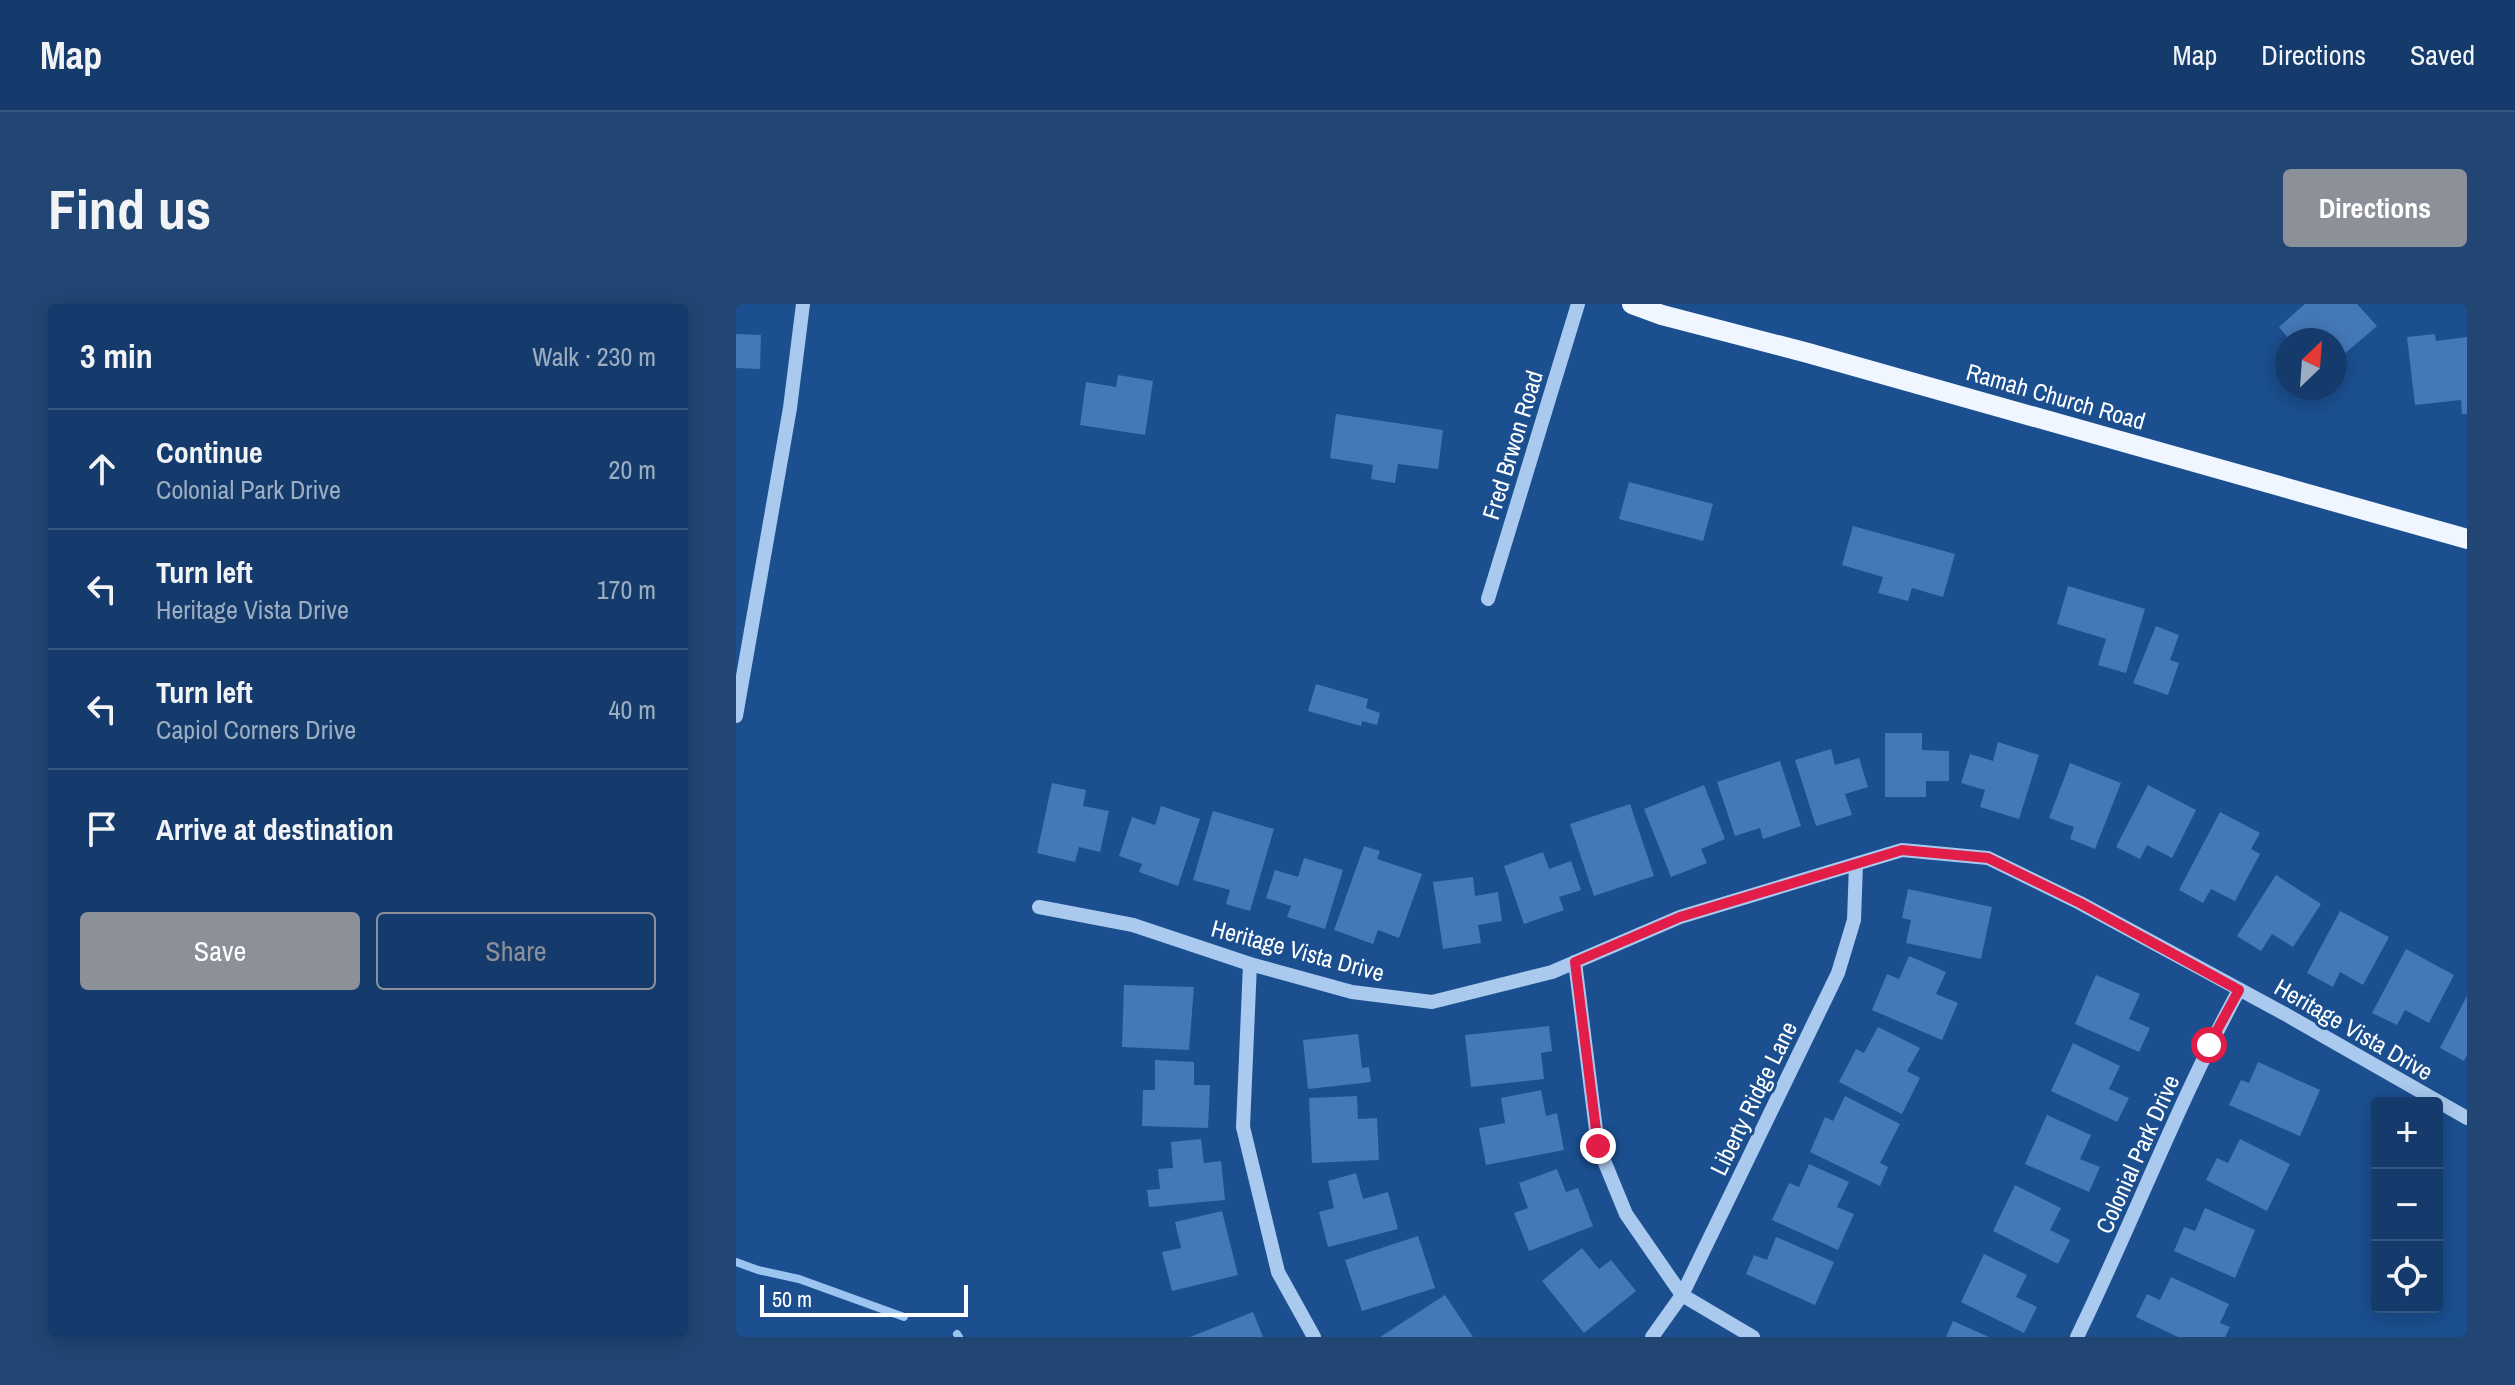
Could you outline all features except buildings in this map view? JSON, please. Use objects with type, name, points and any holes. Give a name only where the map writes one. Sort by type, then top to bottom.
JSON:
[{"type":"main road","name":"Ramah Church Road","points":[[1632,304],[1662,315],[2467,539]]},
{"type":"street","points":[[736,716],[790,408],[803,304]]},
{"type":"street","name":"Fred Brwon Road","points":[[1488,599],[1578,304]]},
{"type":"street","name":"Heritage Vista Drive","points":[[1039,907],[1133,925],[1250,964],[1352,992],[1432,1002],[1552,972],[1680,917],[1902,850],[1988,858],[2080,903],[2467,1118]]},
{"type":"street","name":"Liberty Ridge Lane","points":[[1652,1337],[1682,1295],[1838,973],[1854,920],[1856,864]]},
{"type":"street","points":[[1575,962],[1598,1146],[1626,1214],[1682,1295],[1753,1337]]},
{"type":"street","points":[[1250,964],[1243,1127],[1278,1272],[1314,1337]]},
{"type":"street","name":"Colonial Park Drive","points":[[2077,1337],[2111,1268],[2209,1045],[2239,990]]},
{"type":"waterway","points":[[736,1262],[799,1279],[904,1317]]},
{"type":"route","points":[[1598,1146],[1575,962],[1680,917],[1902,850],[1988,858],[2080,903],[2239,990],[2209,1045]]}]
